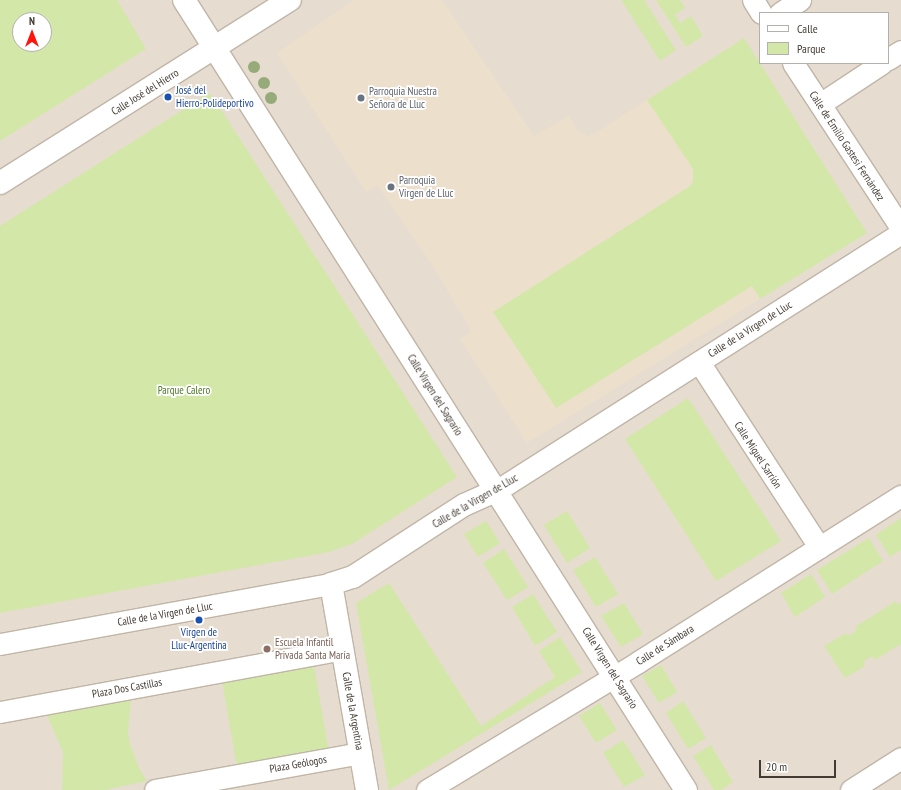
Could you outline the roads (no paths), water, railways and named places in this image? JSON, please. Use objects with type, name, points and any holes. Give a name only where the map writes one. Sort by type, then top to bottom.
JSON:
[{"type":"street","name":"Calle Virgen del Sagrario","points":[[184,0],[615,676],[686,790]]},
{"type":"street","name":"Calle José del Hierro","points":[[0,183],[290,0]]},
{"type":"street","points":[[753,0],[760,12]]},
{"type":"street","points":[[782,12],[800,0]]},
{"type":"street","points":[[889,58],[901,51]]},
{"type":"street","name":"Calle de Emilio Gastesi Fernández","points":[[794,64],[901,228]]},
{"type":"street","points":[[820,104],[880,64]]},
{"type":"street","name":"Calle de la Virgen de Lluc","points":[[0,644],[331,584],[353,577],[464,505],[496,491],[901,233]]},
{"type":"street","name":"Calle Miguel Sarrión","points":[[699,362],[819,547]]},
{"type":"street","name":"Calle de Sámbara","points":[[427,790],[615,676],[901,496]]},
{"type":"street","name":"Calle de la Argentina","points":[[331,584],[368,790]]},
{"type":"street","name":"Plaza Dos Castillas","points":[[0,712],[342,649]]},
{"type":"street","name":"Plaza Geólogos","points":[[155,790],[361,753]]},
{"type":"street","points":[[851,790],[901,758]]},
{"type":"place","name":"José del Hierro-Polideportivo","points":[[168,97]]},
{"type":"place","name":"Parroquia Nuestra Señora de Lluc","points":[[361,98]]},
{"type":"place","name":"Parroquia Virgen de Lluc","points":[[391,187]]},
{"type":"place","name":"Virgen de Lluc-Argentina","points":[[199,620]]},
{"type":"place","name":"Escuela Infantil Privada Santa María","points":[[267,649]]},
{"type":"park label","name":"Parque Calero","points":[[184,390]]}]
